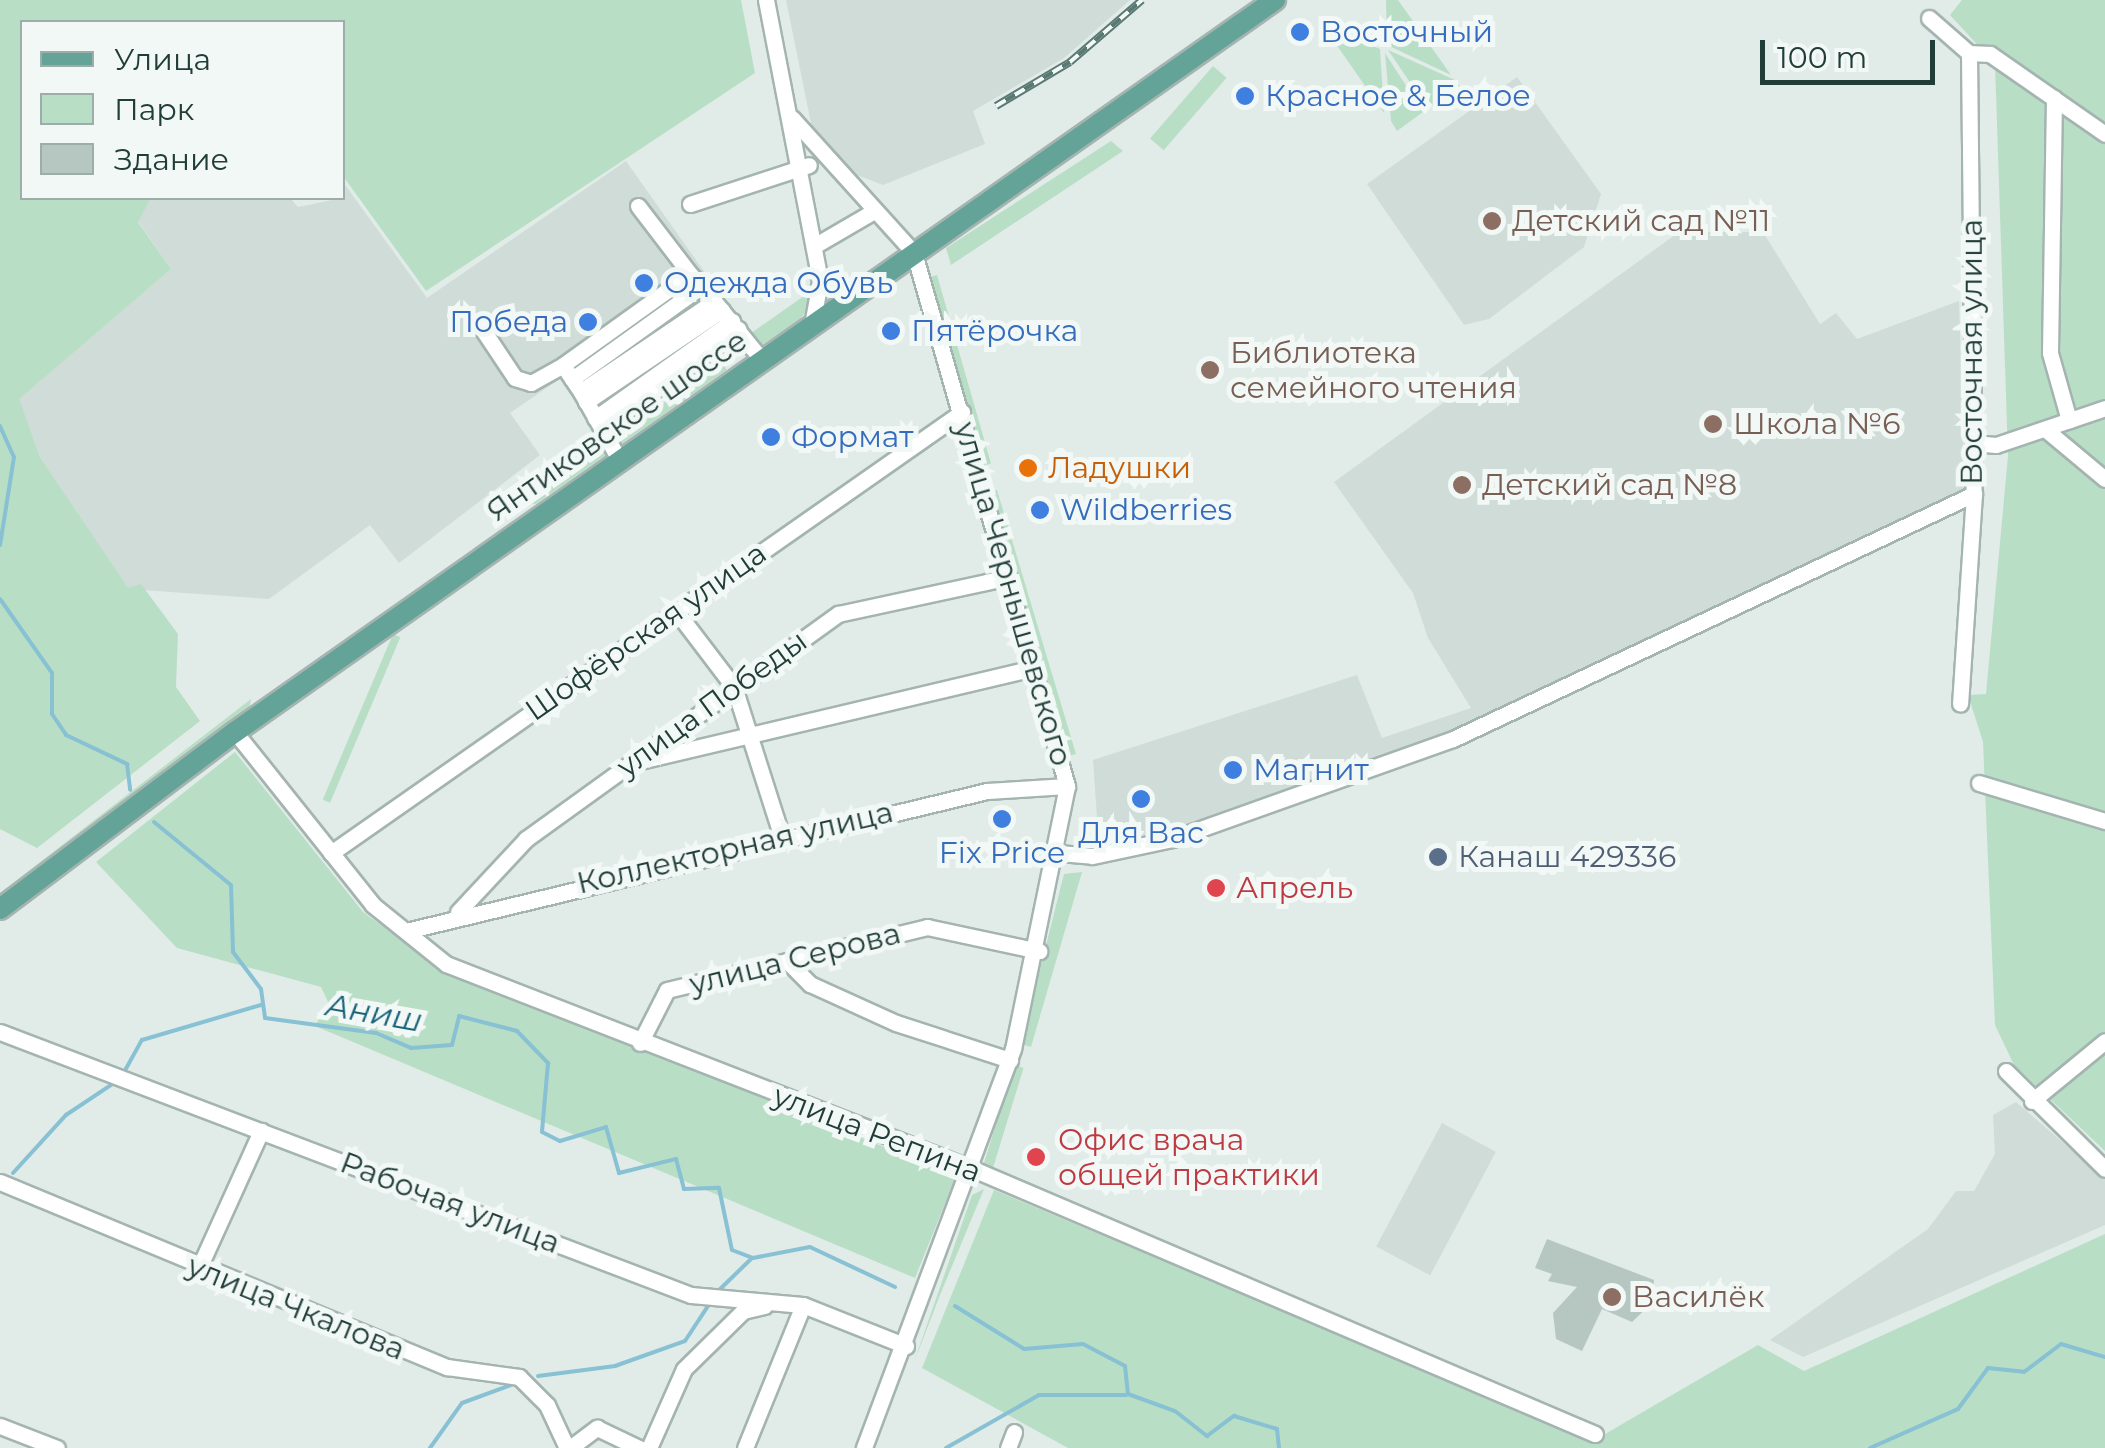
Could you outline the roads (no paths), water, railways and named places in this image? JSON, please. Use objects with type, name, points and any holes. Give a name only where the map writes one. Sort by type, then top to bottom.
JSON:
[{"type":"main road","name":"Янтиковское шоссе","points":[[0,909],[235,732],[1275,0]]},
{"type":"street","points":[[766,0],[792,118],[820,281],[812,325]]},
{"type":"street","points":[[1930,18],[1969,54],[1990,54],[2105,134]]},
{"type":"street","name":"Восточная улица","points":[[1960,704],[1974,494],[1969,54]]},
{"type":"street","points":[[2054,98],[2050,353],[2069,420]]},
{"type":"street","points":[[792,118],[822,161],[914,253]]},
{"type":"street","points":[[690,204],[822,161]]},
{"type":"street","points":[[620,461],[653,353],[638,206]]},
{"type":"street","points":[[814,246],[874,211]]},
{"type":"street","name":"улица Чернышевского","points":[[864,1448],[973,1169],[1010,1060],[1059,853],[1067,786],[914,253]]},
{"type":"street","points":[[820,281],[847,301]]},
{"type":"street","points":[[483,330],[515,378],[531,384],[653,353],[762,360]]},
{"type":"street","points":[[1973,443],[2045,428],[2105,408]]},
{"type":"street","name":"Шофёрская улица","points":[[331,853],[962,412]]},
{"type":"street","points":[[2045,428],[2105,479]]},
{"type":"street","points":[[1059,853],[1092,856],[1172,838],[1452,739],[1974,494]]},
{"type":"street","name":"улица Победы","points":[[458,912],[526,840],[838,614],[1009,576]]},
{"type":"street","points":[[676,611],[734,687],[782,837]]},
{"type":"street","points":[[627,764],[1034,668]]},
{"type":"street","name":"улица Репина","points":[[235,732],[331,853],[406,931],[446,964],[973,1169],[1595,1434]]},
{"type":"street","points":[[1979,783],[2105,821]]},
{"type":"street","name":"Коллекторная улица","points":[[406,931],[458,912],[987,791],[1067,786]]},
{"type":"street","name":"улица Серова","points":[[640,1042],[667,990],[927,927],[1038,952]]},
{"type":"street","points":[[787,962],[810,984],[862,1008],[1010,1060]]},
{"type":"street","name":"Рабочая улица","points":[[0,1032],[691,1295],[803,1305],[906,1346]]},
{"type":"street","points":[[2032,1101],[2105,1040]]},
{"type":"street","points":[[2006,1071],[2032,1101],[2105,1169]]},
{"type":"street","points":[[198,1270],[261,1132]]},
{"type":"street","name":"улица Чкалова","points":[[0,1182],[198,1270],[447,1368],[519,1377],[546,1405],[568,1448]]},
{"type":"street","points":[[568,1448],[597,1428],[651,1446],[684,1369],[743,1311],[780,1302]]},
{"type":"street","points":[[745,1448],[803,1305]]},
{"type":"street","points":[[0,1426],[57,1448]]},
{"type":"street","points":[[1008,1448],[1014,1432]]},
{"type":"waterway","name":"Аниш","points":[[0,426],[14,457],[0,545]]},
{"type":"waterway","name":"Аниш","points":[[0,599],[52,673],[52,714],[66,735],[127,764],[130,790]]},
{"type":"waterway","name":"Аниш","points":[[154,822],[231,885],[233,952],[261,989],[265,1018],[376,1033],[411,1048],[452,1045],[459,1016],[517,1031],[548,1063],[542,1132],[560,1141],[606,1127],[619,1173],[676,1159],[684,1189],[719,1188],[732,1250],[753,1258],[810,1247],[895,1287]]},
{"type":"waterway","points":[[123,1074],[142,1040],[261,1005]]},
{"type":"waterway","points":[[13,1173],[66,1115],[117,1081]]},
{"type":"waterway","points":[[715,1294],[752,1258]]},
{"type":"waterway","points":[[538,1376],[615,1366],[685,1341],[710,1303]]},
{"type":"waterway","name":"Аниш","points":[[955,1306],[1024,1349],[1083,1344],[1125,1366],[1128,1394],[1175,1411],[1207,1436],[1234,1416],[1277,1429],[1279,1448]]},
{"type":"waterway","name":"Аниш","points":[[1870,1448],[1958,1409],[1988,1368],[2024,1372],[2061,1344],[2105,1357]]},
{"type":"waterway","points":[[430,1448],[462,1403],[511,1385]]},
{"type":"waterway","points":[[946,1448],[1039,1395],[1126,1395]]},
{"type":"railway","points":[[996,106],[1070,62],[1142,0]]},
{"type":"place","name":"Восточный","points":[[1300,32]]},
{"type":"place","name":"Красное & Белое","points":[[1245,96]]},
{"type":"place","name":"Детский сад №11","points":[[1492,221]]},
{"type":"place","name":"Одежда Обувь","points":[[644,283]]},
{"type":"place","name":"Победа","points":[[588,322]]},
{"type":"place","name":"Пятёрочка","points":[[891,331]]},
{"type":"place","name":"Библиотека семейного чтения","points":[[1210,370]]},
{"type":"place","name":"Школа №6","points":[[1713,424]]},
{"type":"place","name":"Формат","points":[[771,437]]},
{"type":"place","name":"Ладушки","points":[[1028,468]]},
{"type":"place","name":"Детский сад №8","points":[[1462,485]]},
{"type":"place","name":"Wildberries","points":[[1040,510]]},
{"type":"place","name":"Магнит","points":[[1233,770]]},
{"type":"place","name":"Для Вас","points":[[1141,799]]},
{"type":"place","name":"Fix Price","points":[[1002,819]]},
{"type":"place","name":"Канаш 429336","points":[[1438,857]]},
{"type":"place","name":"Апрель","points":[[1216,888]]},
{"type":"place","name":"Офис врача общей практики","points":[[1036,1157]]},
{"type":"place","name":"Василёк","points":[[1612,1297]]}]
